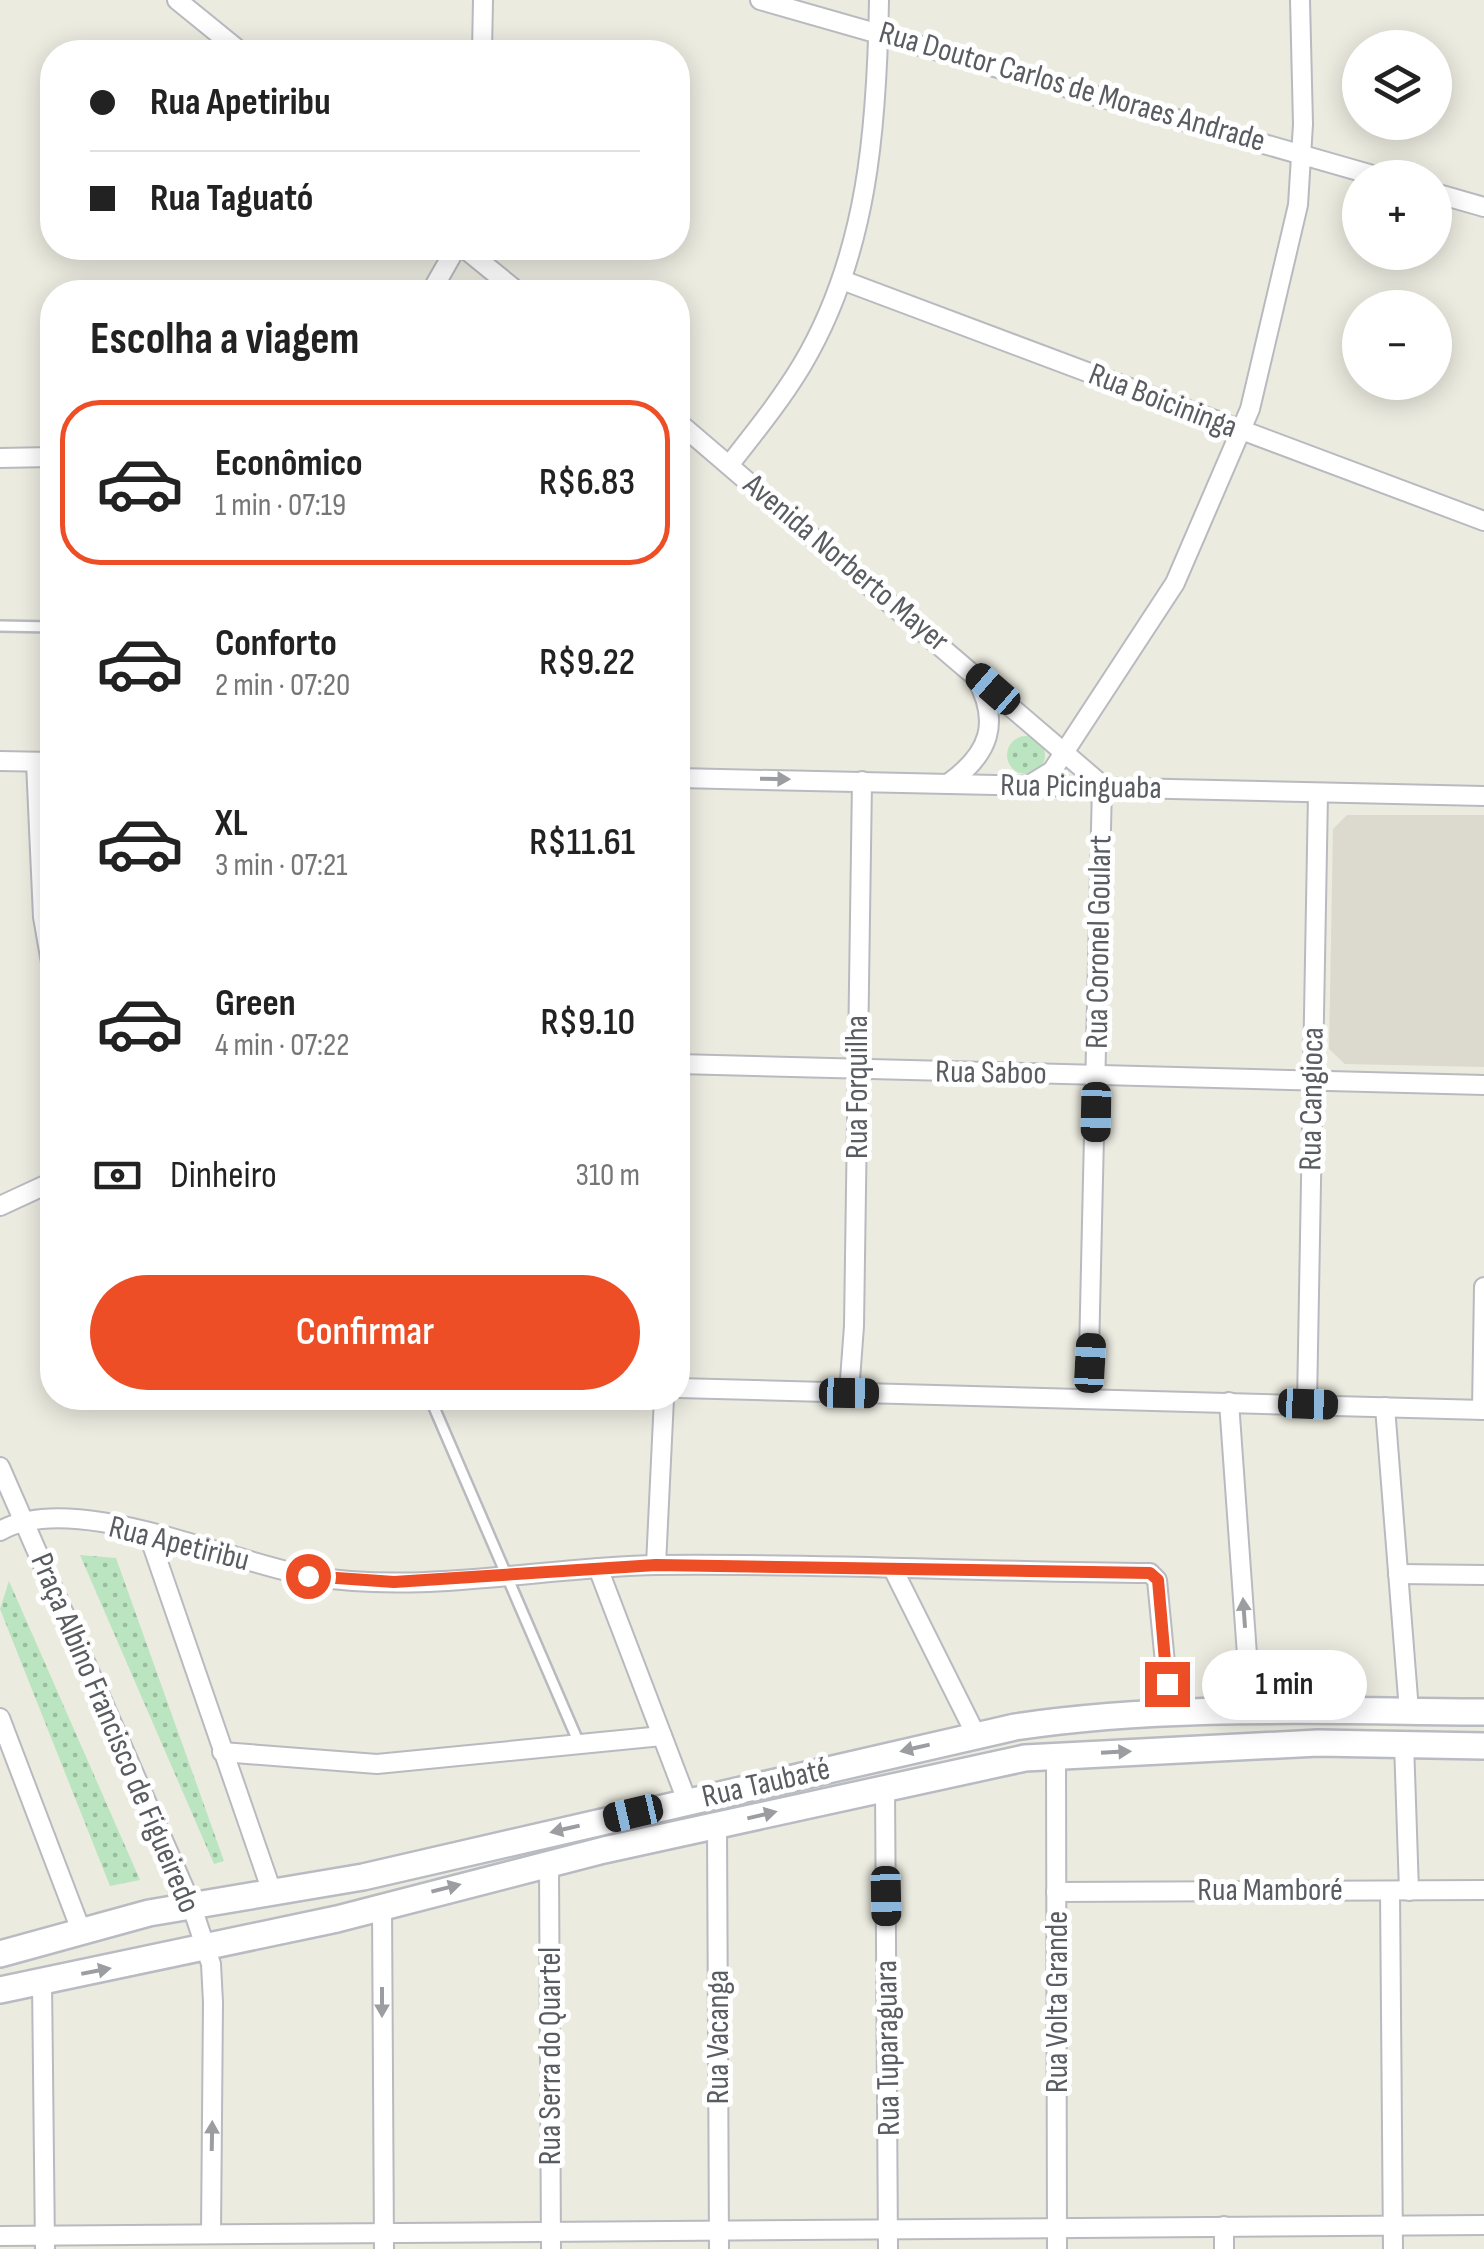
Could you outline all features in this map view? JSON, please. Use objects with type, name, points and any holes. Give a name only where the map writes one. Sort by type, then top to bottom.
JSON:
[{"type":"main road","name":"Rua Taubaté","points":[[0,1954],[191,1904],[363,1877],[976,1735],[1080,1717],[1250,1711],[1484,1712]]},
{"type":"main road","name":"Rua Taubaté","points":[[0,1990],[204,1948],[717,1825],[1056,1754],[1404,1744],[1484,1746]]},
{"type":"street","points":[[178,0],[226,40]]},
{"type":"street","points":[[482,0],[482,40]]},
{"type":"street","name":"Rua Doutor Carlos de Moraes Andrade","points":[[760,0],[1342,165]]},
{"type":"street","points":[[730,464],[803,363],[842,280],[865,196],[877,105],[878,0]]},
{"type":"street","points":[[1026,787],[1052,770],[1175,582],[1242,430],[1265,359],[1288,256],[1302,153],[1300,0]]},
{"type":"street","points":[[1452,198],[1484,207]]},
{"type":"street","points":[[476,260],[502,280]]},
{"type":"street","name":"Rua Boicininga","points":[[842,280],[1484,521]]},
{"type":"street","name":"Avenida Norberto Mayer","points":[[690,432],[1102,785]]},
{"type":"street","points":[[0,456],[40,457]]},
{"type":"street","points":[[949,783],[968,769],[989,739],[990,714],[970,668]]},
{"type":"street","points":[[0,760],[40,762]]},
{"type":"street","name":"Rua Picinguaba","points":[[690,778],[1484,796]]},
{"type":"street","name":"Rua Forquilha","points":[[849,1393],[862,781]]},
{"type":"street","name":"Rua Coronel Goulart","points":[[1088,1398],[1102,785]]},
{"type":"street","name":"Rua Cangioca","points":[[1308,1404],[1318,793]]},
{"type":"street","name":"Rua Saboo","points":[[690,1064],[1484,1085]]},
{"type":"street","points":[[0,1206],[40,1188]]},
{"type":"street","points":[[690,1388],[1483,1410],[1484,1287]]},
{"type":"street","points":[[1228,1402],[1250,1711]]},
{"type":"street","points":[[1385,1407],[1408,1711]]},
{"type":"street","points":[[656,1565],[663,1410]]},
{"type":"street","name":"Praça Albino Francisco de Figueiredo","points":[[0,1467],[191,1904],[204,1948],[213,2002],[211,2234]]},
{"type":"street","name":"Rua Apetiribu","points":[[0,1531],[23,1520],[81,1520],[148,1533],[265,1566],[354,1581],[507,1576],[656,1565],[1153,1574],[1158,1580],[1170,1715]]},
{"type":"street","points":[[148,1533],[272,1892]]},
{"type":"street","points":[[598,1568],[687,1801]]},
{"type":"street","points":[[893,1569],[976,1735]]},
{"type":"street","points":[[1398,1574],[1484,1575]]},
{"type":"street","points":[[0,1718],[82,1933]]},
{"type":"street","points":[[222,1752],[377,1764],[578,1741],[662,1736]]},
{"type":"street","points":[[1393,2249],[1404,1744]]},
{"type":"street","name":"Rua Volta Grande","points":[[1056,1754],[1057,2249]]},
{"type":"street","name":"Rua Tuparaguara","points":[[885,1788],[888,2249]]},
{"type":"street","name":"Rua Vacanga","points":[[717,1825],[719,2240]]},
{"type":"street","name":"Rua Serra do Quartel","points":[[549,1864],[551,2240]]},
{"type":"street","name":"Rua Mamboré","points":[[1056,1892],[1484,1890]]},
{"type":"street","points":[[382,1905],[383,2240]]},
{"type":"street","points":[[42,1981],[45,2242]]},
{"type":"street","points":[[0,2236],[45,2242],[211,2234],[383,2240],[719,2240],[888,2230],[1484,2225]]},
{"type":"street","points":[[1224,2226],[1224,2249]]},
{"type":"lane","points":[[0,626],[40,627]]},
{"type":"lane","points":[[435,1410],[578,1741]]},
{"type":"shaded area","points":[[1347,815],[1484,815],[1484,1067],[1345,1064],[1329,1049],[1333,829]]},
{"type":"green space","points":[[1026,736],[1040,741],[1045,755],[1040,769],[1026,774],[1012,769],[1007,755],[1012,741]]},
{"type":"green space","points":[[80,1555],[116,1558],[224,1861],[214,1864]]},
{"type":"green space","points":[[9,1581],[140,1880],[110,1886],[0,1609]]},
{"type":"route","points":[[308,1576],[394,1582],[656,1565],[1150,1573],[1158,1580],[1167,1684]]}]
